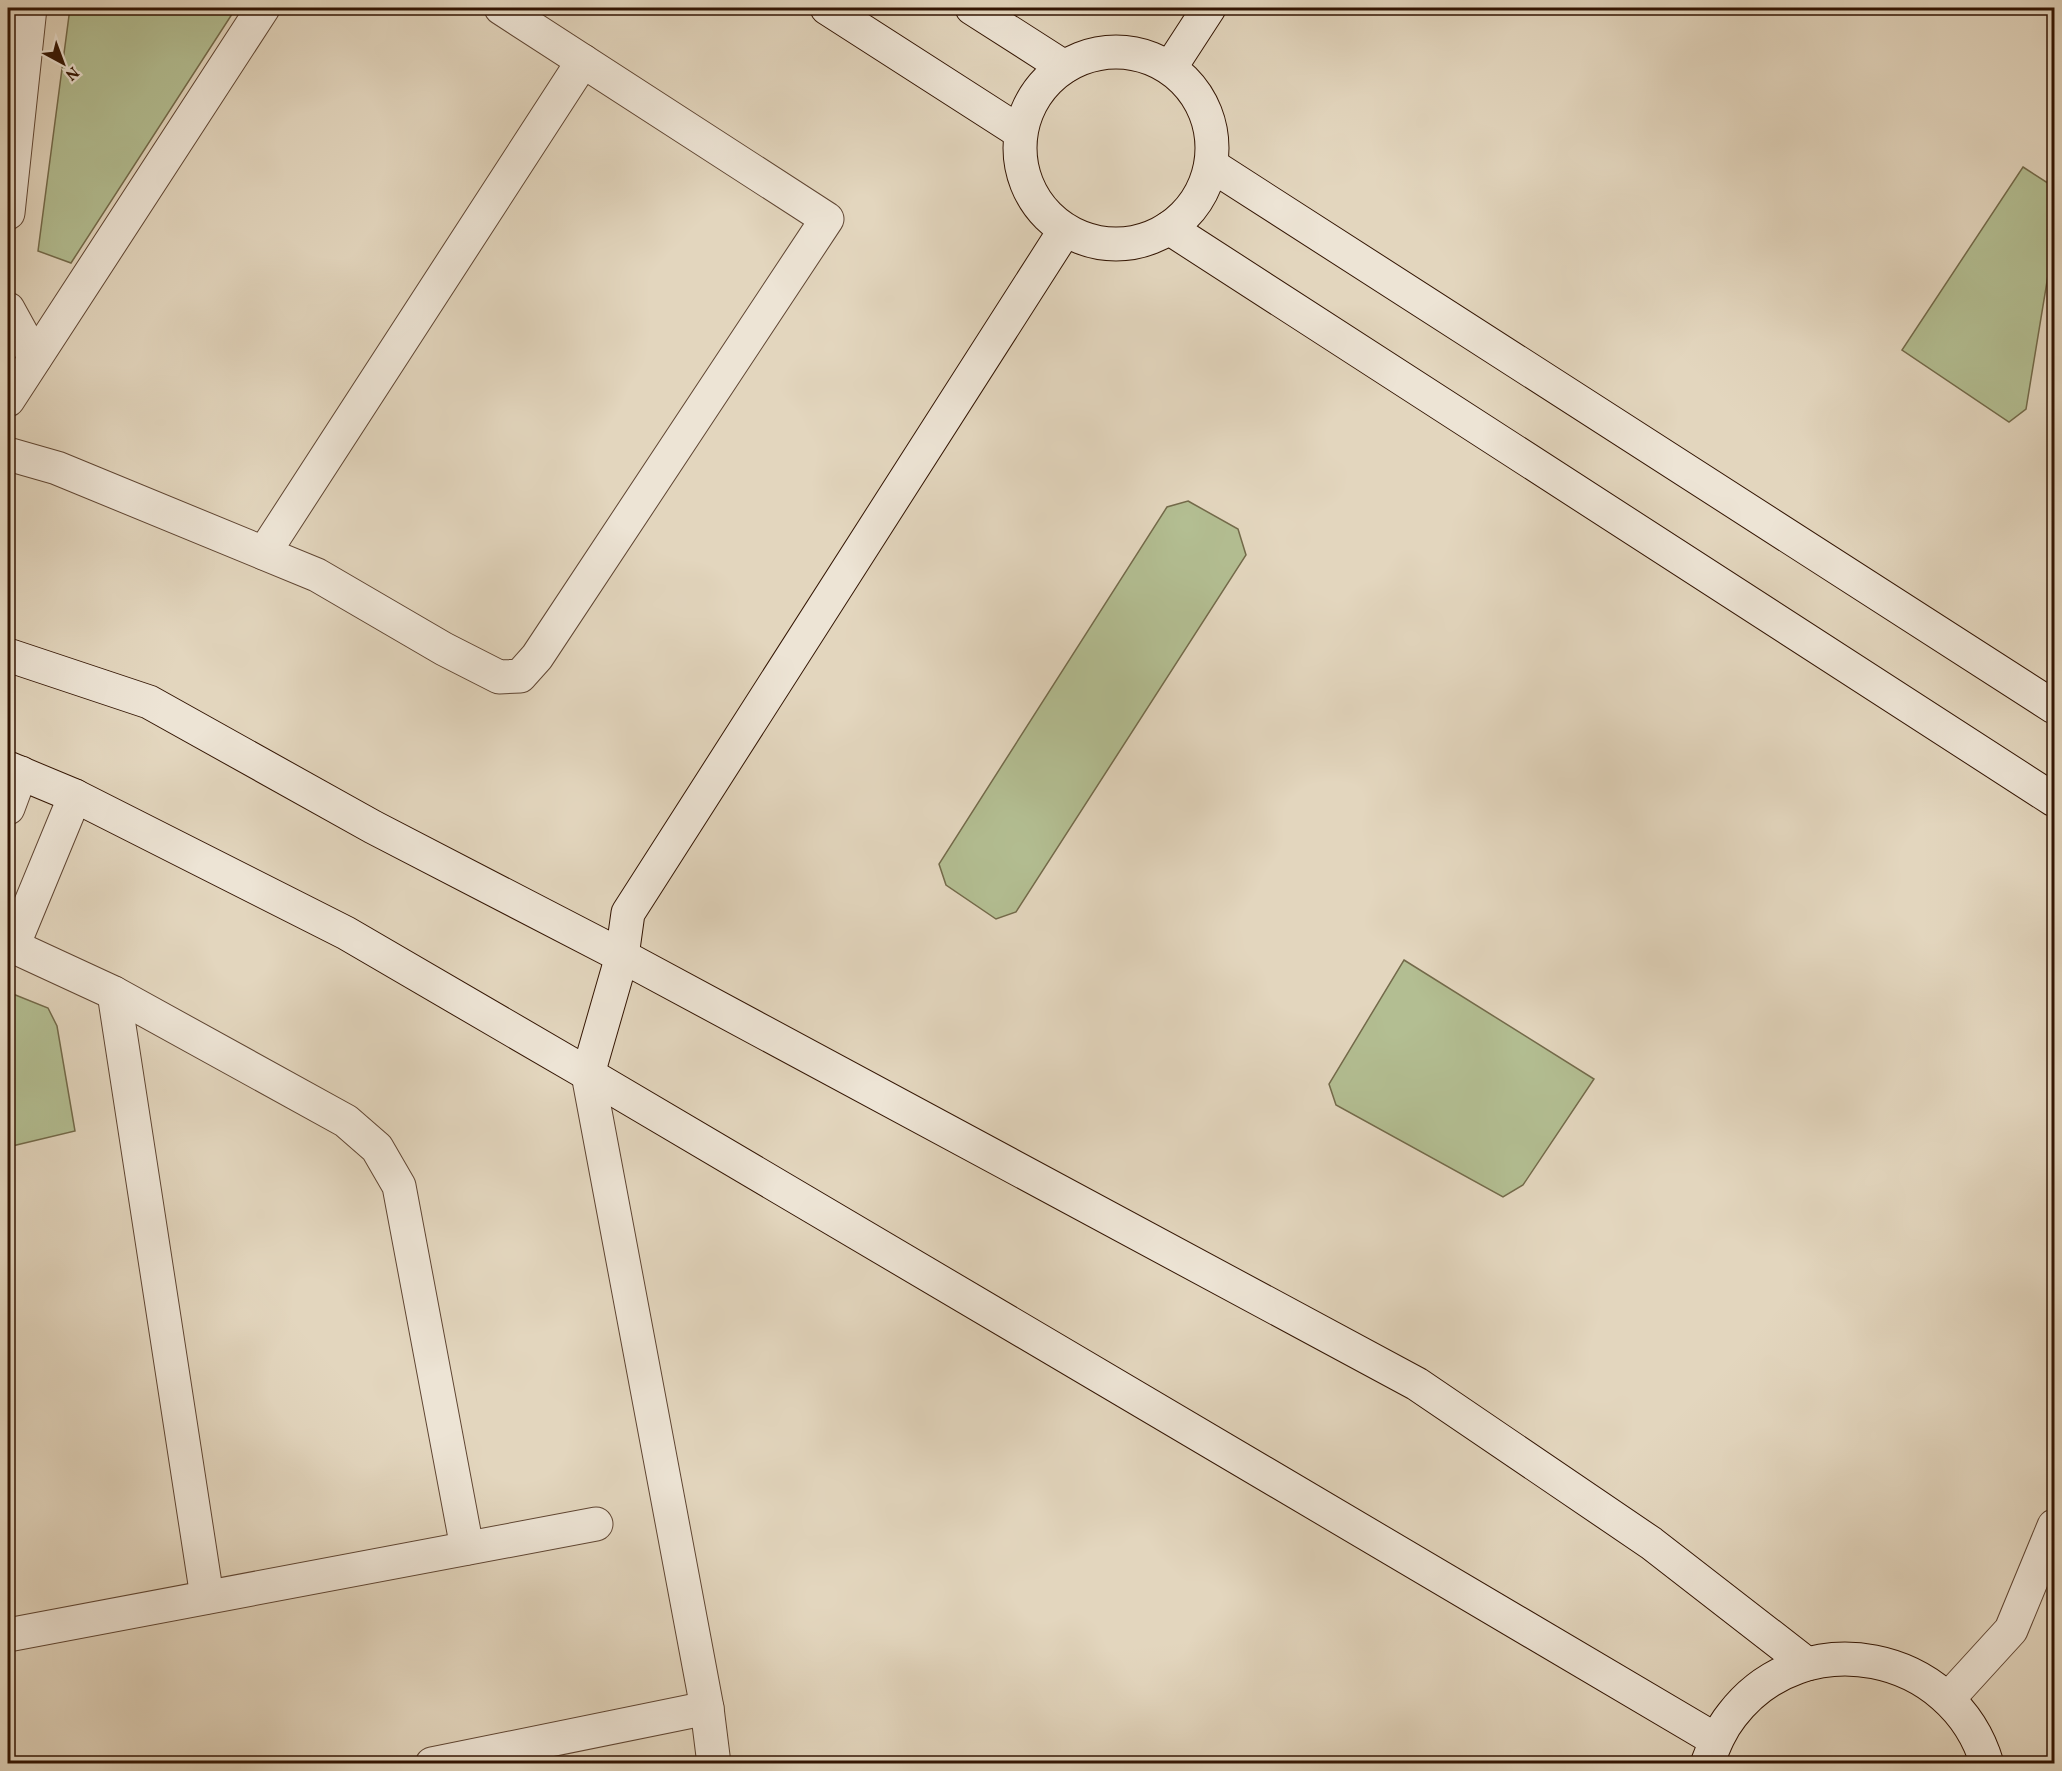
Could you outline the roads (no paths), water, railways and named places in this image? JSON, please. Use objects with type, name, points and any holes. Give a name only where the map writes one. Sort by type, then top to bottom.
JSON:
[{"type":"street","points":[[8,213],[30,8]]},
{"type":"street","points":[[8,400],[263,8]]},
{"type":"street","points":[[8,454],[57,468],[317,575],[444,649],[499,676],[520,676],[537,657],[827,219],[501,8]]},
{"type":"street","points":[[827,8],[1020,132]]},
{"type":"street","points":[[972,8],[1064,67]]},
{"type":"street","points":[[1170,68],[1209,8]]},
{"type":"street","points":[[1117,51],[1145,55],[1170,68],[1191,86],[1205,110],[1212,137],[1211,165],[1203,190],[1194,204],[1169,228],[1144,240],[1117,245],[1090,241],[1065,230],[1043,212],[1028,188],[1020,161],[1020,132],[1028,107],[1043,84],[1064,67],[1089,55],[1117,51]]},
{"type":"street","points":[[264,553],[583,61]]},
{"type":"street","points":[[1211,165],[2055,707]]},
{"type":"street","points":[[1169,228],[2055,800]]},
{"type":"street","points":[[714,1764],[707,1708],[588,1074],[622,956],[628,913],[1065,230]]},
{"type":"street","points":[[8,309],[35,358]]},
{"type":"street","points":[[8,655],[149,702],[373,827],[622,956],[1417,1384],[1651,1543],[1807,1664]]},
{"type":"street","points":[[8,808],[14,771],[75,796],[346,933],[588,1074],[1712,1752],[1732,1714],[1753,1693],[1779,1676],[1807,1664],[1837,1659],[1867,1660],[1897,1667],[1924,1680],[1948,1699],[1968,1722],[1987,1764]]},
{"type":"street","points":[[75,796],[10,945],[114,993],[346,1121],[377,1148],[399,1186],[467,1548]]},
{"type":"street","points":[[114,993],[207,1597]]},
{"type":"street","points":[[8,1635],[596,1524]]},
{"type":"street","points":[[1948,1699],[2012,1630],[2055,1526]]},
{"type":"street","points":[[432,1764],[707,1708]]}]
